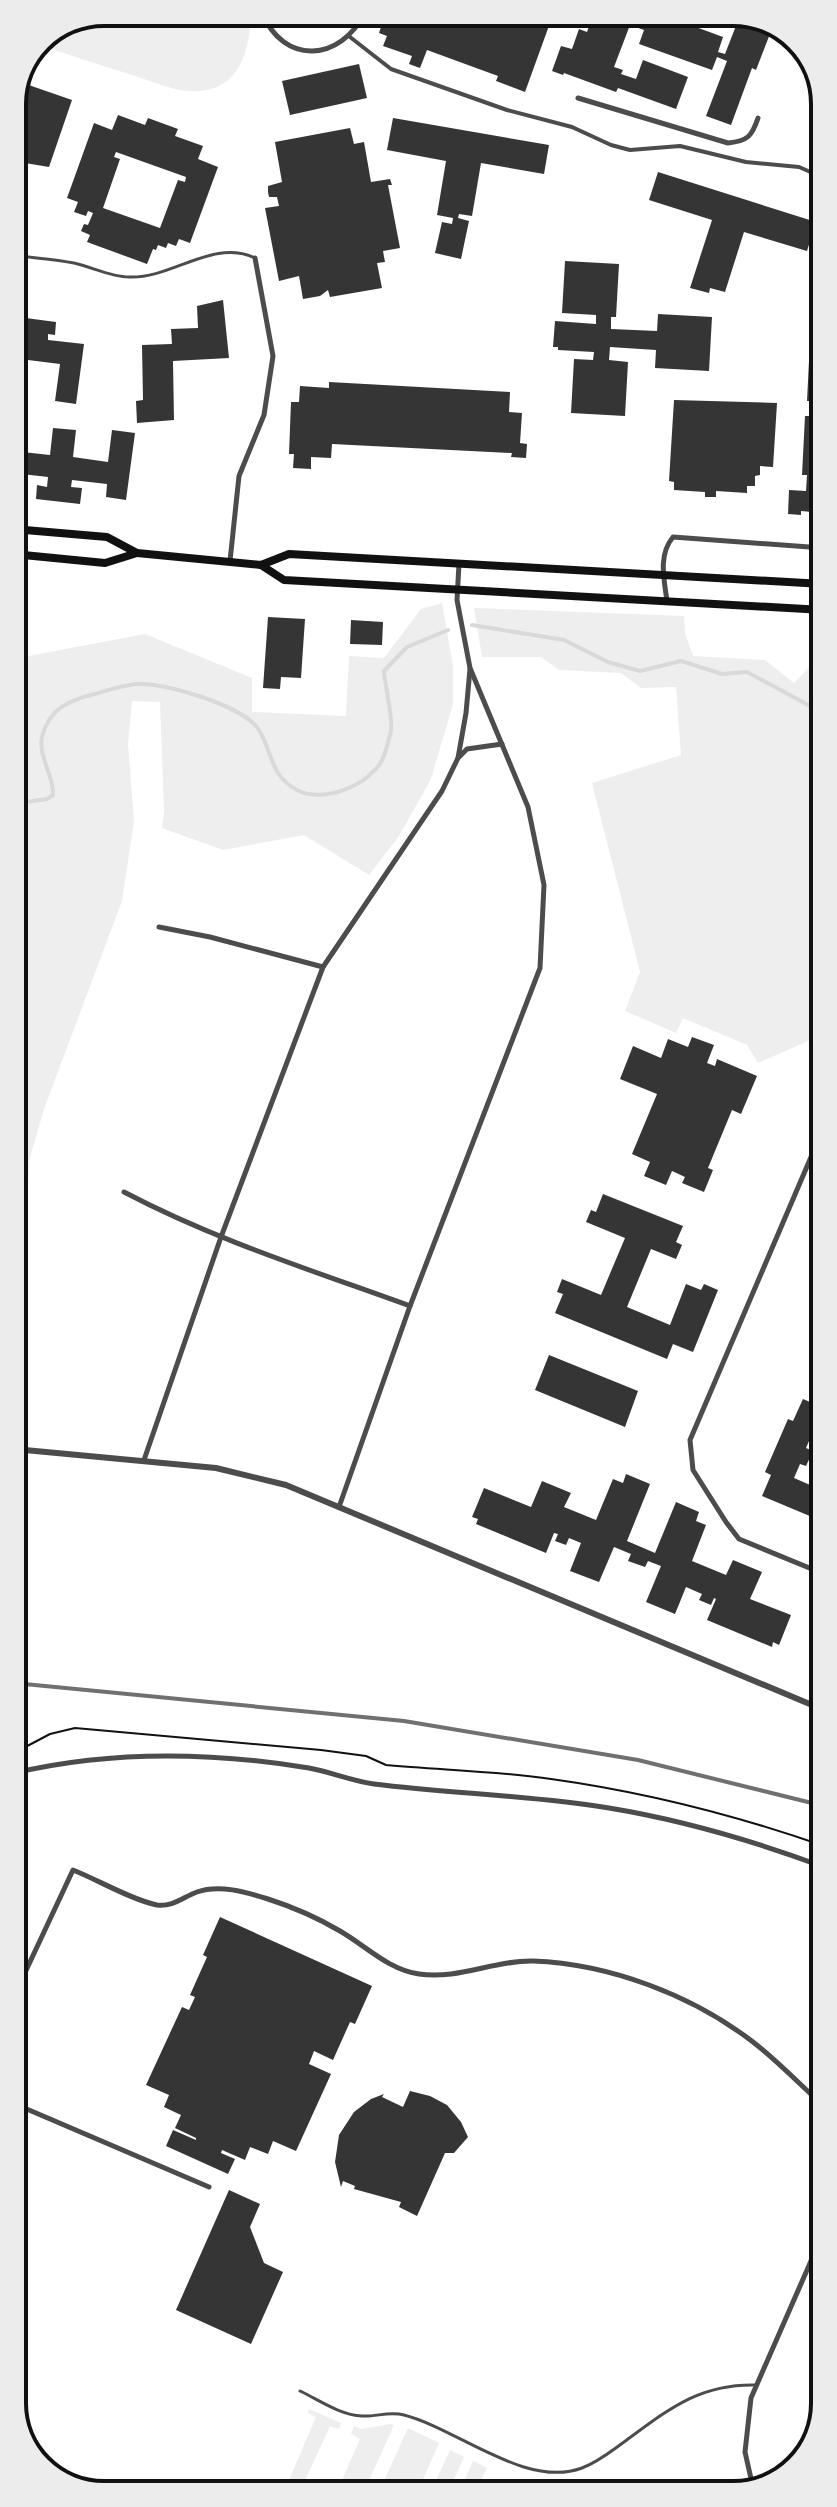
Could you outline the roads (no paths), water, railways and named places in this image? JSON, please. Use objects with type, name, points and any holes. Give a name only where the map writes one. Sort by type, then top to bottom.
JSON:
[{"type":"main road","points":[[26,530],[107,537],[137,553],[261,565],[289,554],[811,583]]},
{"type":"main road","points":[[26,555],[105,563],[137,553]]},
{"type":"main road","points":[[261,565],[284,580],[811,609]]},
{"type":"street","points":[[267,26],[283,41],[308,52],[335,46],[350,37],[357,26]]},
{"type":"street","points":[[350,37],[391,69],[507,110],[572,127],[611,145],[630,150],[680,146],[746,162],[799,167],[811,172]]},
{"type":"street","points":[[578,98],[728,143],[743,142],[751,137],[758,118]]},
{"type":"street","points":[[230,562],[239,476],[264,415],[273,356],[255,258]]},
{"type":"street","points":[[667,602],[664,553],[673,537],[811,547]]},
{"type":"street","points":[[339,1507],[410,1306],[540,968],[544,885],[528,807],[470,668],[457,600],[459,564]]},
{"type":"street","points":[[144,1460],[221,1237],[323,967],[442,791],[458,758],[470,668]]},
{"type":"street","points":[[458,758],[467,749],[502,744]]},
{"type":"street","points":[[159,927],[323,967]]},
{"type":"street","points":[[811,1157],[690,1440],[693,1470],[739,1539],[811,1569]]},
{"type":"street","points":[[124,1192],[221,1237],[410,1306]]},
{"type":"street","points":[[26,1450],[216,1468],[286,1485],[811,1705]]},
{"type":"street","points":[[26,1770],[60,1763],[127,1756],[181,1755],[309,1768],[372,1784],[532,1798],[626,1811],[729,1835],[811,1863]]},
{"type":"street","points":[[26,1964],[73,1870],[156,1905],[175,1903],[205,1890],[230,1890],[268,1899],[311,1916],[390,1964],[410,1972],[443,1975],[519,1961],[549,1962],[590,1969],[654,1988],[690,2002],[724,2021],[785,2068],[811,2093]]},
{"type":"street","points":[[26,2109],[209,2187]]},
{"type":"street","points":[[750,2479],[745,2435],[755,2385],[811,2260]]},
{"type":"lane","points":[[26,257],[73,263],[128,277],[166,273],[215,254],[241,251],[255,258]]},
{"type":"lane","points":[[300,2391],[353,2415],[405,2415],[527,2468],[551,2474],[570,2472],[591,2464],[679,2402],[697,2393],[755,2385]]},
{"type":"waterway","points":[[472,625],[564,640],[608,662],[640,671],[681,661],[722,674],[747,672],[811,707]]},
{"type":"waterway","points":[[26,802],[53,795],[41,744],[45,727],[55,712],[77,699],[137,684],[184,691],[238,712],[259,730],[277,771],[297,790],[320,795],[345,790],[376,769],[386,749],[391,725],[384,671],[407,647],[448,630]]},
{"type":"railway","points":[[26,1684],[404,1721],[638,1760],[811,1803]]}]
